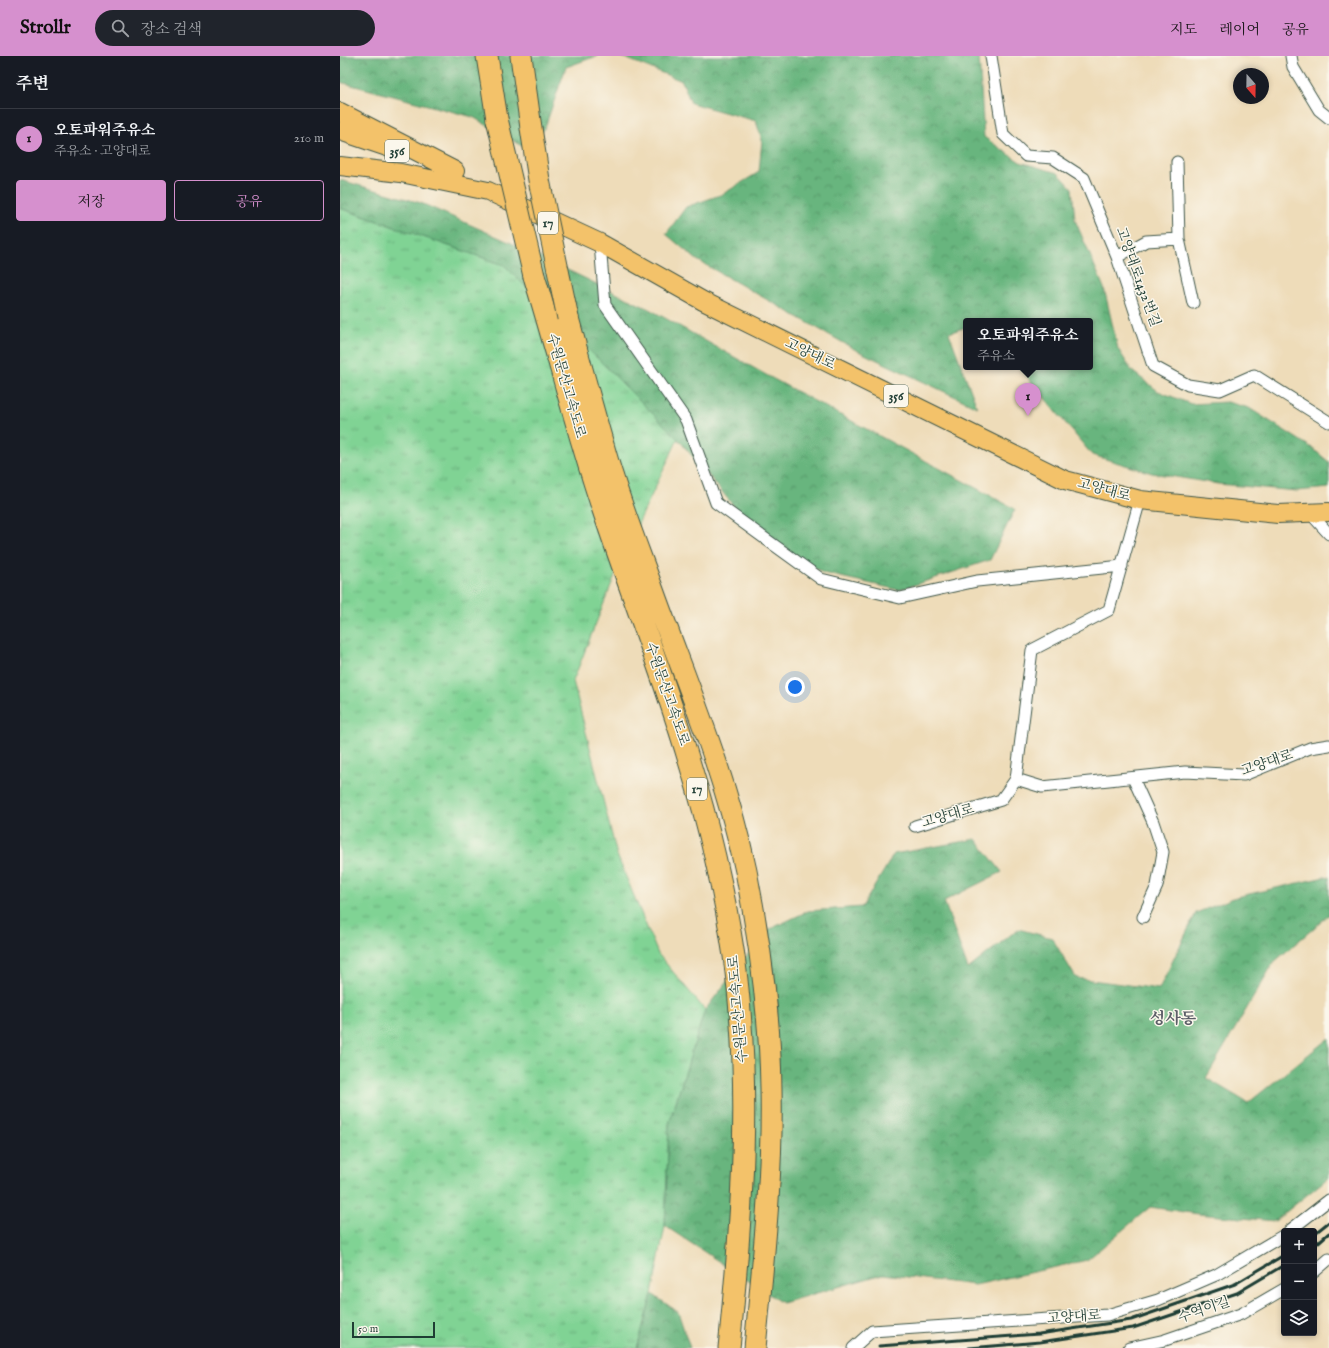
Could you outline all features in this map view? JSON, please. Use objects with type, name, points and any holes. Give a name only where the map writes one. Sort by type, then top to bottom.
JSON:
[{"type":"highway","name":"수원문산고속도로","points":[[487,56],[497,119],[534,276],[580,439],[602,510],[689,759],[709,828],[722,888],[734,956],[742,1029],[744,1093],[740,1223],[729,1348]]},
{"type":"highway","name":"수원문산고속도로","points":[[521,56],[539,180],[568,318],[609,464],[725,788],[745,870],[762,976],[769,1035],[771,1086],[769,1186],[755,1348]]},
{"type":"main road","name":"356","points":[[340,112],[454,171],[340,131]]},
{"type":"main road","name":"고양대로","points":[[340,166],[401,173],[488,191],[600,243],[704,301],[1065,480],[1140,500],[1278,514],[1329,512]]},
{"type":"street","name":"고양대로1432번길","points":[[991,56],[1003,134],[1026,156],[1053,158],[1084,178],[1118,258],[1153,366],[1188,385],[1220,390],[1254,375],[1329,422]]},
{"type":"street","points":[[1291,56],[1293,67],[1319,110],[1329,118]]},
{"type":"street","points":[[1177,162],[1179,238],[1193,303]]},
{"type":"street","points":[[1118,258],[1146,241],[1179,238]]},
{"type":"street","points":[[600,243],[605,305],[686,420],[716,503],[821,579],[900,598],[977,581],[1122,566]]},
{"type":"street","name":"고양대로","points":[[915,826],[1001,800],[1016,779],[1032,650],[1109,610],[1140,500]]},
{"type":"street","points":[[1310,513],[1329,534]]},
{"type":"street","name":"고양대로","points":[[1016,779],[1042,787],[1185,772],[1244,775],[1310,748],[1329,745]]},
{"type":"street","points":[[1133,778],[1153,822],[1163,852],[1157,886],[1143,917]]},
{"type":"street","points":[[1294,1228],[1329,1200]]},
{"type":"street","name":"고양대로","points":[[853,1348],[872,1331],[1107,1315],[1158,1300],[1216,1275],[1281,1237]]},
{"type":"street","points":[[1317,1269],[1329,1259]]},
{"type":"street","name":"수역이길","points":[[1129,1348],[1165,1340],[1241,1314],[1281,1291]]},
{"type":"green space","points":[[340,56],[597,56],[566,67],[545,127],[527,149],[473,117],[340,82]]},
{"type":"green space","points":[[620,56],[979,56],[984,137],[1020,162],[1058,173],[1072,188],[1075,220],[1104,288],[1118,349],[1132,371],[1158,391],[1191,404],[1227,402],[1249,408],[1312,448],[1329,462],[1329,488],[1297,491],[1218,484],[1152,473],[1092,455],[1021,370],[1093,370],[1093,318],[963,318],[963,328],[949,333],[977,407],[856,350],[697,260],[666,234],[686,207],[723,194],[759,172],[762,140],[756,121],[691,103],[682,81]]},
{"type":"green space","points":[[340,180],[421,203],[509,242],[649,309],[768,376],[1015,509],[990,560],[899,590],[823,573],[753,529],[678,439],[504,265],[340,208]]},
{"type":"green space","points":[[340,208],[504,265],[678,439],[621,560],[573,681],[617,855],[658,954],[705,1010],[669,1124],[665,1226],[652,1294],[637,1348],[340,1348]]},
{"type":"green space","points":[[976,839],[1002,872],[944,901],[968,969],[1018,929],[1052,938],[1076,978],[1159,989],[1196,913],[1236,897],[1329,876],[1329,915],[1274,962],[1206,1078],[1248,1103],[1329,1038],[1329,1177],[1275,1221],[1198,1214],[1150,1207],[1087,1260],[975,1285],[883,1274],[782,1303],[665,1226],[669,1124],[705,1010],[766,931],[808,911],[862,907],[894,854]]},
{"type":"green space","points":[[652,1294],[678,1312],[690,1348],[637,1348]]},
{"type":"railway","points":[[1317,1232],[1329,1222]]},
{"type":"railway","points":[[1317,1243],[1329,1233]]},
{"type":"railway","points":[[879,1346],[1039,1334],[1131,1320],[1235,1284],[1281,1257]]},
{"type":"railway","points":[[969,1348],[1040,1342],[1133,1328],[1237,1293],[1281,1267]]},
{"type":"place","name":"오토파워주유소","points":[[1028,416]]},
{"type":"district","name":"성사동","points":[[1173,1020]]}]
